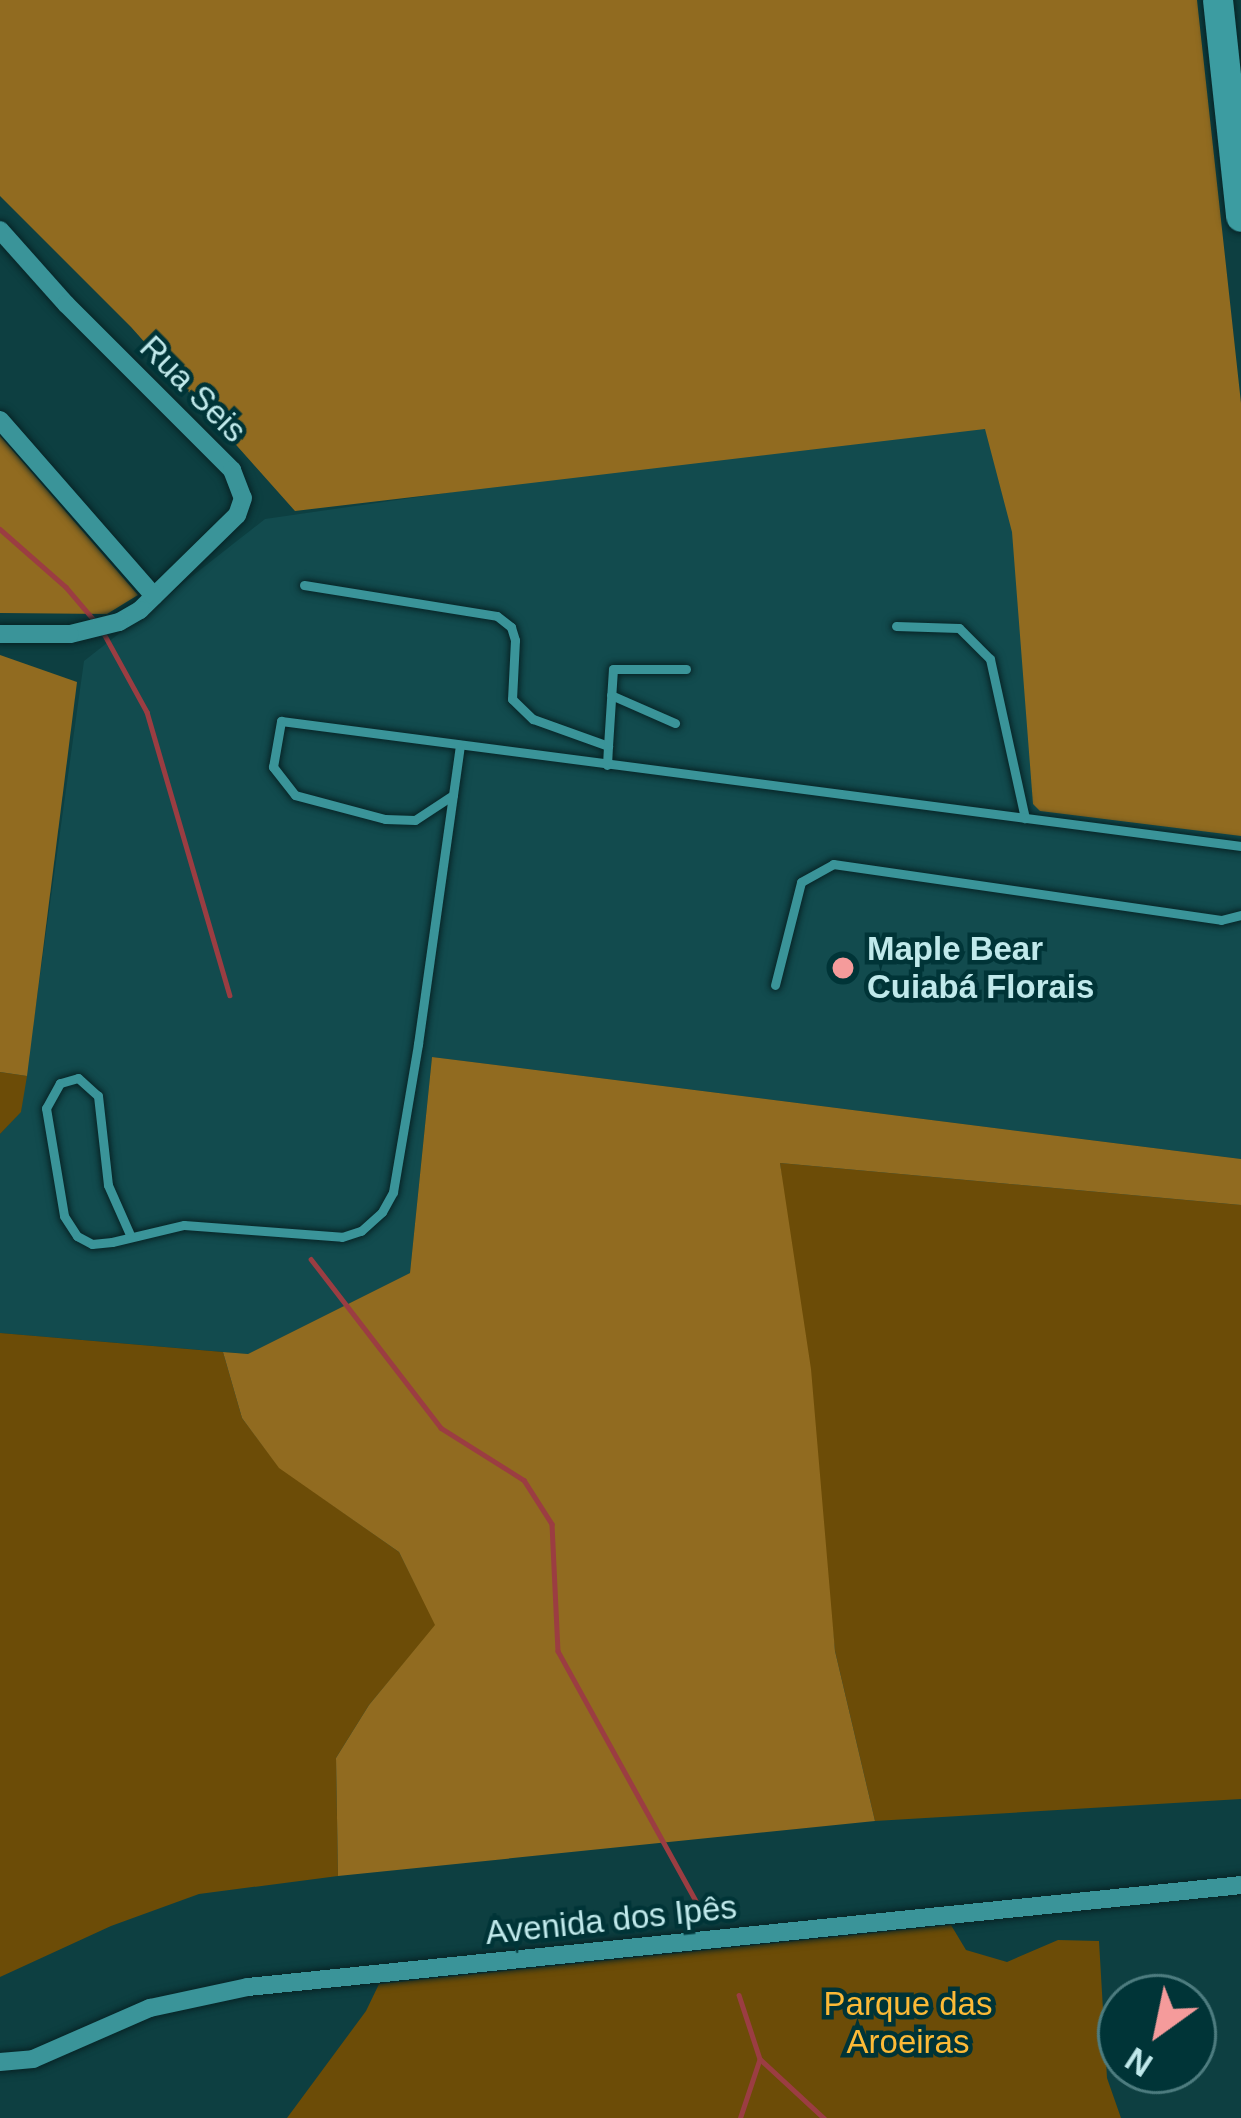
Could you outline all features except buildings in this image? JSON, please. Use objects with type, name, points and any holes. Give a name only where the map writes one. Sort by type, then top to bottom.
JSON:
[{"type":"main road","points":[[1218,0],[1241,217]]},
{"type":"street","name":"Rua Seis","points":[[0,230],[241,485],[238,515],[154,596],[118,622],[95,629],[0,634]]},
{"type":"street","points":[[0,420],[154,596]]},
{"type":"street","name":"Avenida dos Ipês","points":[[0,2062],[33,2059],[150,2008],[248,1987],[1241,1885]]},
{"type":"lane","points":[[304,585],[497,616],[512,627],[515,640],[512,699],[533,719],[608,746]]},
{"type":"lane","points":[[896,626],[959,628],[990,659],[1025,818]]},
{"type":"lane","points":[[607,765],[613,669],[686,669]]},
{"type":"lane","points":[[611,695],[675,723]]},
{"type":"lane","points":[[453,795],[415,820],[385,819],[295,795],[273,767],[281,722],[1241,846]]},
{"type":"lane","points":[[130,1237],[108,1185],[98,1096],[78,1078],[60,1083],[46,1108],[64,1216],[77,1236],[92,1244],[130,1237],[184,1225],[342,1237],[362,1232],[382,1212],[393,1192],[460,745]]},
{"type":"lane","points":[[775,985],[801,882],[833,865],[1221,920],[1241,915]]},
{"type":"shaded area","points":[[0,0],[1197,0],[1241,403],[1241,836],[1040,811],[1033,804],[1012,532],[985,429],[295,511],[131,327],[0,196]]},
{"type":"shaded area","points":[[1235,379],[1241,432],[1241,1159],[432,1057],[410,1273],[248,1354],[0,1333],[0,1134],[21,1111],[84,661],[265,519]]},
{"type":"shaded area","points":[[0,436],[138,595],[107,614],[0,613]]},
{"type":"shaded area","points":[[0,655],[77,682],[27,1076],[0,1072]]},
{"type":"shaded area","points":[[432,1057],[1241,1159],[1241,1205],[780,1163],[811,1369],[835,1651],[875,1821],[338,1876],[336,1758],[369,1705],[435,1625],[399,1552],[279,1468],[242,1418],[223,1352],[248,1354],[410,1273]]},
{"type":"green space","points":[[0,1072],[27,1076],[21,1112],[0,1134]]},
{"type":"green space","points":[[780,1163],[1241,1205],[1241,1799],[875,1821],[835,1651]]},
{"type":"green space","points":[[0,1333],[223,1352],[242,1418],[279,1467],[399,1552],[436,1625],[369,1705],[336,1758],[338,1876],[199,1894],[111,1926],[0,1977]]},
{"type":"green space","name":"Parque das Aroeiras","points":[[951,1925],[966,1950],[1007,1962],[1058,1940],[1099,1941],[1097,2094],[1113,2094],[1121,2118],[287,2118],[366,2011],[379,1984]]},
{"type":"waterway","points":[[0,529],[66,587],[95,621]]},
{"type":"waterway","points":[[102,630],[147,712],[230,995]]},
{"type":"waterway","points":[[311,1259],[441,1428],[524,1480],[552,1524],[558,1651],[699,1906]]},
{"type":"waterway","points":[[739,1995],[760,2059],[824,2118]]},
{"type":"waterway","points":[[740,2118],[759,2061]]},
{"type":"place","name":"Maple Bear Cuiabá Florais","points":[[843,968]]}]
